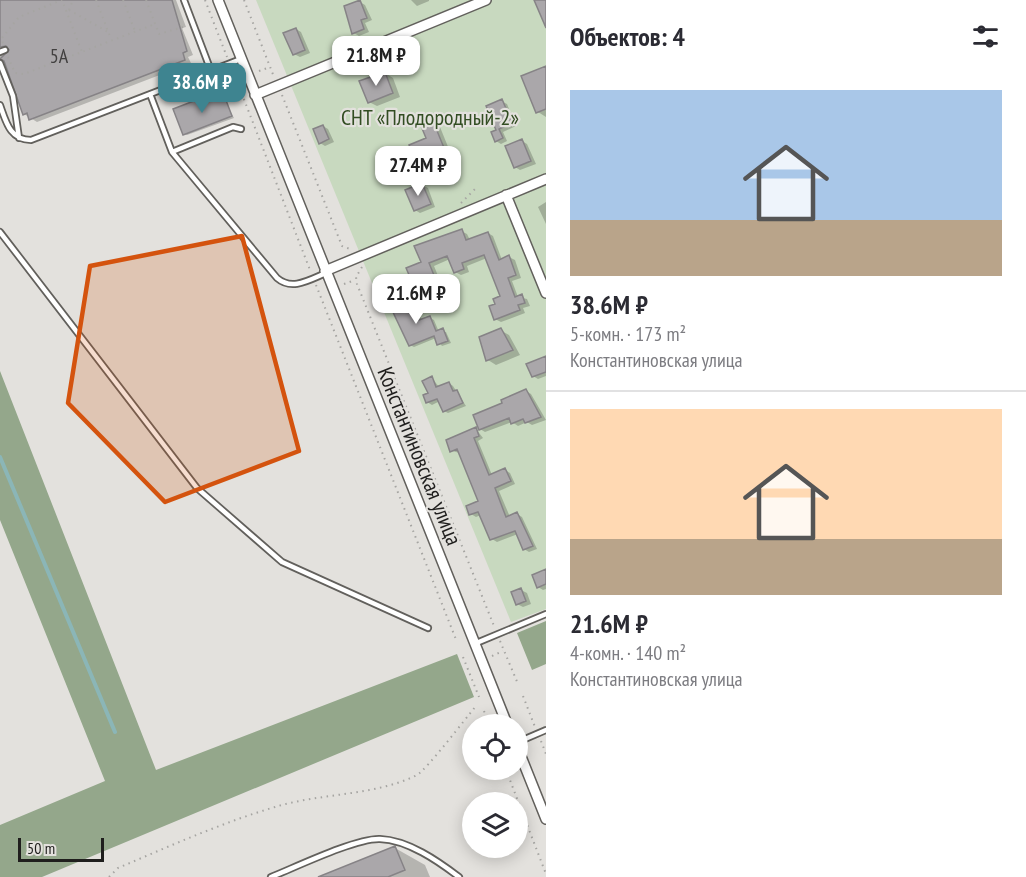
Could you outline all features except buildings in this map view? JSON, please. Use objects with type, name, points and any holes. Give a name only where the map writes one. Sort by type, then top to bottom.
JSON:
[{"type":"street","name":"Константиновская улица","points":[[218,0],[503,714]]},
{"type":"street","points":[[255,95],[486,0]]},
{"type":"street","points":[[325,272],[546,179]]},
{"type":"street","points":[[506,195],[546,293]]},
{"type":"street","points":[[528,774],[546,819]]},
{"type":"lane","points":[[184,0],[211,71]]},
{"type":"lane","points":[[0,105],[10,131],[19,138],[31,140],[241,59]]},
{"type":"lane","points":[[0,63],[13,96],[19,138]]},
{"type":"lane","points":[[150,94],[172,152],[282,283],[295,285],[325,272]]},
{"type":"lane","points":[[172,152],[233,128],[241,129]]},
{"type":"lane","points":[[0,232],[197,488],[282,562],[428,627]]},
{"type":"lane","points":[[474,644],[546,614]]},
{"type":"lane","points":[[528,738],[546,730]]},
{"type":"lane","points":[[271,877],[356,844],[380,839],[400,843],[444,865],[459,877]]},
{"type":"path","points":[[82,52],[68,10],[62,0],[19,16],[0,38],[3,51],[12,68],[19,75],[82,52],[155,24]]},
{"type":"path","points":[[68,10],[73,0]]},
{"type":"path","points":[[96,0],[111,41]]},
{"type":"path","points":[[123,0],[135,31]]},
{"type":"path","points":[[146,0],[159,34],[178,29]]},
{"type":"path","points":[[205,0],[228,60]]},
{"type":"path","points":[[244,0],[275,79]]},
{"type":"path","points":[[68,10],[108,32]]},
{"type":"path","points":[[259,71],[270,67]]},
{"type":"path","points":[[232,69],[310,270]]},
{"type":"path","points":[[281,93],[342,246],[349,250],[355,247]]},
{"type":"path","points":[[459,204],[476,189]]},
{"type":"path","points":[[344,284],[356,279],[367,262]]},
{"type":"path","points":[[356,279],[496,630]]},
{"type":"path","points":[[315,285],[457,642]]},
{"type":"path","points":[[319,293],[324,291]]},
{"type":"path","points":[[500,641],[518,684]]},
{"type":"path","points":[[492,656],[504,651]]},
{"type":"path","points":[[463,657],[478,697]]},
{"type":"path","points":[[466,666],[473,663]]},
{"type":"path","points":[[523,696],[536,728]]},
{"type":"path","points":[[109,877],[118,868],[211,829],[276,806],[330,794],[368,790],[419,774],[476,706]]},
{"type":"path","points":[[540,738],[546,754]]},
{"type":"path","points":[[510,780],[546,874]]},
{"type":"highlighted area","points":[[242,236],[299,451],[165,502],[68,403],[90,266]]},
{"type":"green space","name":"СНТ «Плодородный-2»","points":[[256,0],[546,0],[546,609],[511,622]]},
{"type":"green space","points":[[0,371],[156,770],[457,654],[474,697],[42,877],[0,877],[0,825],[105,781],[0,520]]},
{"type":"green space","points":[[546,621],[546,664],[532,670],[517,633]]},
{"type":"waterway","points":[[0,457],[115,732]]}]
